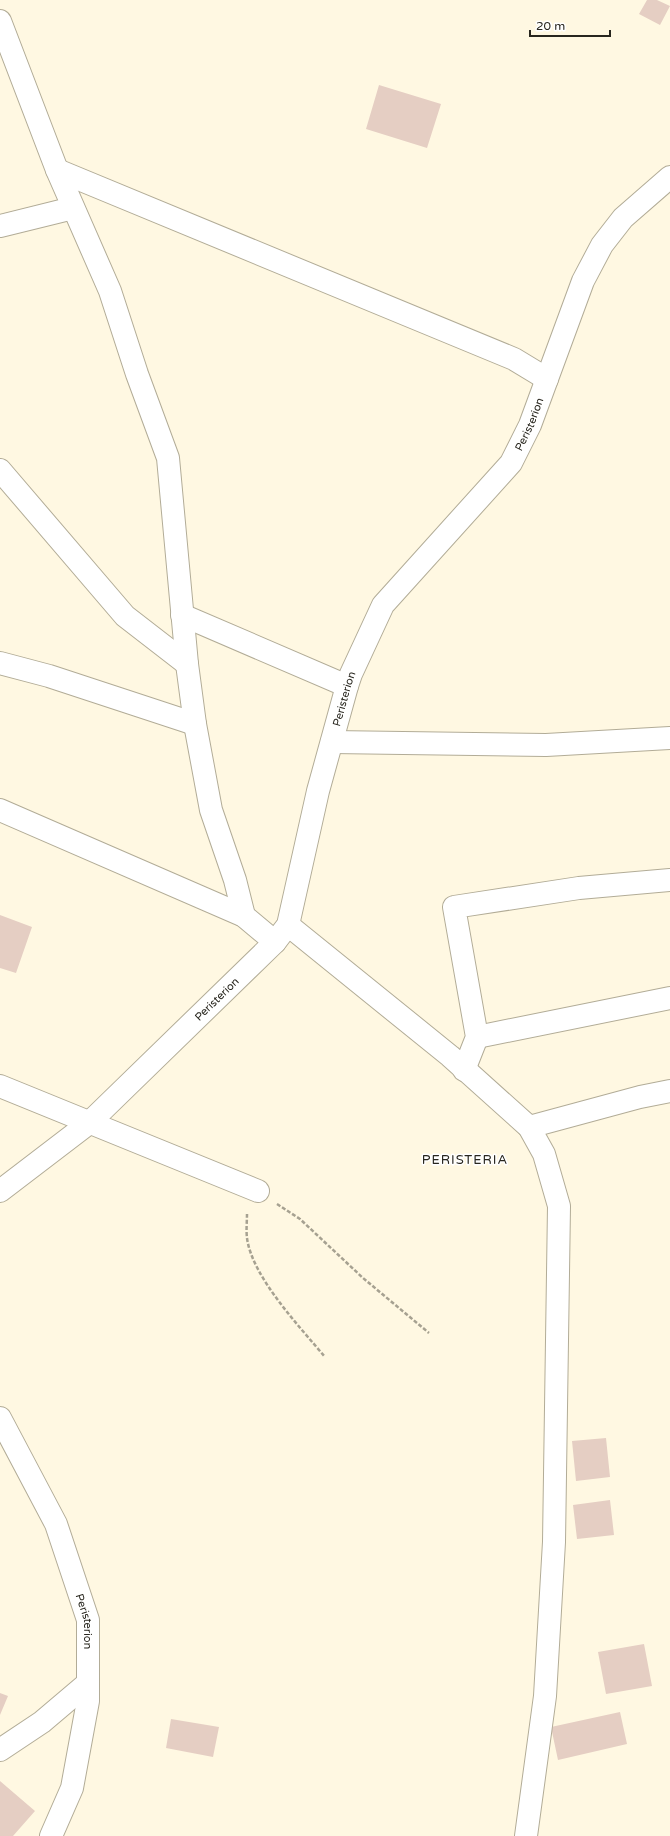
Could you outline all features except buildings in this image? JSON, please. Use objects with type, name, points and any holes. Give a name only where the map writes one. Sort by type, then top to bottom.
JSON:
[{"type":"street","points":[[0,21],[57,170],[110,291],[137,374],[168,458],[182,615],[195,724],[211,810],[235,880],[244,916]]},
{"type":"street","points":[[57,170],[514,359],[547,379]]},
{"type":"street","name":"Peristerion","points":[[0,1192],[89,1123],[275,942],[288,925],[318,791],[347,686],[351,674],[383,605],[511,463],[530,425],[583,281],[602,245],[623,218],[670,176]]},
{"type":"street","points":[[0,226],[73,208]]},
{"type":"street","points":[[0,470],[125,616],[187,664]]},
{"type":"street","points":[[182,615],[347,686]]},
{"type":"street","points":[[0,663],[48,676],[195,724]]},
{"type":"street","points":[[332,742],[546,745],[670,738]]},
{"type":"street","points":[[0,810],[244,916],[275,942]]},
{"type":"street","points":[[464,1070],[477,1036],[454,907],[579,888],[670,880]]},
{"type":"street","points":[[288,925],[450,1056],[529,1127],[544,1154],[559,1206],[553,1549],[545,1696],[526,1836]]},
{"type":"street","points":[[477,1036],[670,998]]},
{"type":"street","points":[[0,1086],[258,1190]]},
{"type":"street","points":[[529,1127],[640,1097],[670,1092]]},
{"type":"street","name":"Peristerion","points":[[0,1418],[56,1524],[88,1620],[88,1701],[72,1788],[51,1836]]},
{"type":"street","points":[[0,1750],[42,1722],[88,1683]]},
{"type":"path","points":[[325,1357],[281,1304],[255,1264],[247,1239],[247,1213],[258,1190],[300,1219],[363,1278],[429,1333]]},
{"type":"district","name":"PERISTERIA","points":[[465,1160]]}]
